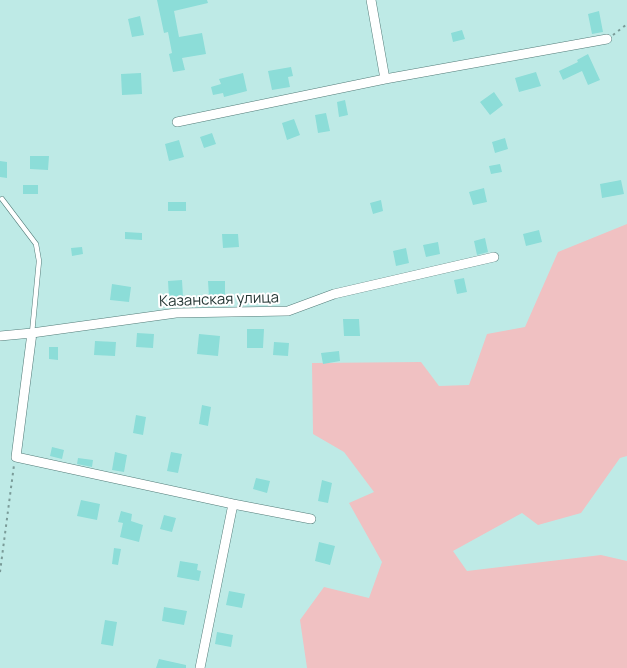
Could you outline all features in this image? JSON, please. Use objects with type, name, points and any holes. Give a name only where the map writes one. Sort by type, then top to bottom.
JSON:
[{"type":"street","points":[[371,0],[385,79]]},
{"type":"street","points":[[177,122],[385,79],[607,39]]},
{"type":"street","name":"Казанская улица","points":[[0,336],[176,313],[288,311],[334,294],[494,257]]},
{"type":"street","points":[[32,333],[16,457],[312,519]]},
{"type":"street","points":[[200,668],[234,504]]},
{"type":"lane","points":[[2,199],[36,244],[38,252],[39,261],[32,333]]},
{"type":"path","points":[[607,39],[627,24]]},
{"type":"path","points":[[0,572],[16,457]]},
{"type":"shaded area","points":[[627,224],[627,456],[620,458],[581,513],[538,525],[522,513],[453,551],[467,571],[601,555],[627,561],[627,668],[307,668],[300,620],[324,587],[369,598],[382,562],[349,503],[374,492],[344,452],[313,434],[312,363],[421,362],[439,386],[469,385],[487,334],[525,327],[558,252]]},
{"type":"building","points":[[157,0],[207,0],[208,3],[174,11],[179,37],[202,33],[206,54],[182,58],[185,70],[173,72],[169,54],[172,53],[168,32],[164,33]]},
{"type":"building","points":[[599,11],[603,32],[592,34],[588,14]]},
{"type":"building","points":[[140,16],[144,35],[132,37],[128,19]]},
{"type":"building","points":[[462,30],[465,39],[453,42],[451,33]]},
{"type":"building","points":[[588,54],[600,80],[588,85],[582,71],[563,80],[559,71],[578,62],[577,60]]},
{"type":"building","points":[[291,67],[293,76],[288,77],[290,87],[272,90],[268,71]]},
{"type":"building","points":[[536,72],[541,86],[519,92],[515,78]]},
{"type":"building","points":[[141,73],[142,94],[122,95],[121,74]]},
{"type":"building","points":[[243,73],[247,91],[224,97],[223,93],[213,95],[211,87],[221,84],[219,79]]},
{"type":"building","points":[[494,92],[503,105],[490,115],[480,102]]},
{"type":"building","points":[[345,100],[348,115],[339,117],[337,102]]},
{"type":"building","points":[[326,113],[330,131],[318,133],[315,115]]},
{"type":"building","points":[[294,119],[300,135],[287,140],[282,123]]},
{"type":"building","points":[[212,133],[216,144],[204,148],[200,137]]},
{"type":"building","points":[[505,138],[508,149],[495,153],[492,142]]},
{"type":"building","points":[[179,140],[184,157],[169,161],[165,144]]},
{"type":"building","points":[[30,156],[49,156],[48,170],[30,169]]},
{"type":"building","points":[[0,161],[7,162],[7,178],[0,177]]},
{"type":"building","points":[[500,164],[502,172],[491,174],[489,166]]},
{"type":"building","points":[[621,180],[624,194],[602,198],[600,184]]},
{"type":"building","points":[[23,185],[38,185],[38,194],[23,194]]},
{"type":"building","points":[[484,188],[487,202],[473,205],[469,192]]},
{"type":"building","points":[[381,200],[383,211],[373,214],[370,203]]},
{"type":"building","points":[[168,202],[186,202],[186,211],[168,211]]},
{"type":"building","points":[[539,230],[542,242],[526,246],[523,234]]},
{"type":"building","points":[[125,232],[142,233],[142,240],[125,239]]},
{"type":"building","points":[[222,234],[238,234],[239,247],[223,248]]},
{"type":"building","points":[[485,238],[488,252],[477,255],[474,241]]},
{"type":"building","points":[[438,242],[440,254],[426,257],[423,245]]},
{"type":"building","points":[[82,247],[83,254],[72,256],[71,248]]},
{"type":"building","points":[[406,248],[409,263],[396,266],[393,251]]},
{"type":"building","points":[[464,278],[467,292],[457,294],[454,280]]},
{"type":"building","points":[[182,280],[183,297],[169,298],[168,281]]},
{"type":"building","points":[[208,281],[225,281],[225,296],[209,297]]},
{"type":"building","points":[[112,284],[131,287],[129,302],[110,300]]},
{"type":"building","points":[[343,319],[359,319],[360,336],[344,336]]},
{"type":"building","points":[[247,329],[264,329],[263,348],[247,348]]},
{"type":"building","points":[[137,333],[154,334],[153,348],[136,347]]},
{"type":"building","points":[[199,334],[220,336],[218,356],[197,354]]},
{"type":"building","points":[[95,341],[116,342],[115,356],[94,355]]},
{"type":"building","points":[[274,342],[289,343],[288,356],[273,355]]},
{"type":"building","points":[[49,347],[58,347],[58,360],[49,359]]},
{"type":"building","points":[[339,351],[340,361],[323,364],[321,353]]},
{"type":"building","points":[[202,405],[211,407],[208,426],[199,424]]},
{"type":"building","points":[[136,415],[146,417],[143,435],[133,433]]},
{"type":"building","points":[[52,447],[64,450],[62,459],[50,456]]},
{"type":"building","points":[[115,452],[127,455],[124,472],[112,470]]},
{"type":"building","points":[[171,452],[182,454],[178,473],[167,471]]},
{"type":"building","points":[[78,458],[93,460],[92,467],[77,464]]},
{"type":"building","points":[[256,478],[270,481],[267,493],[253,489]]},
{"type":"building","points":[[322,480],[332,483],[328,503],[318,501]]},
{"type":"building","points":[[81,500],[100,504],[97,520],[77,516]]},
{"type":"building","points":[[121,511],[132,514],[131,521],[143,525],[139,542],[120,537],[123,523],[118,522]]},
{"type":"building","points":[[164,515],[176,518],[172,532],[160,529]]},
{"type":"building","points":[[319,542],[335,546],[330,565],[315,561]]},
{"type":"building","points":[[114,548],[121,549],[118,565],[112,564]]},
{"type":"building","points":[[180,561],[198,564],[197,570],[201,571],[199,581],[177,577]]},
{"type":"building","points":[[229,591],[245,594],[242,608],[226,605]]},
{"type":"building","points":[[164,607],[187,611],[184,625],[162,621]]},
{"type":"building","points":[[105,620],[117,622],[113,646],[101,644]]},
{"type":"building","points":[[217,632],[233,635],[231,647],[215,644]]},
{"type":"building","points":[[159,659],[186,665],[186,668],[156,668]]}]
